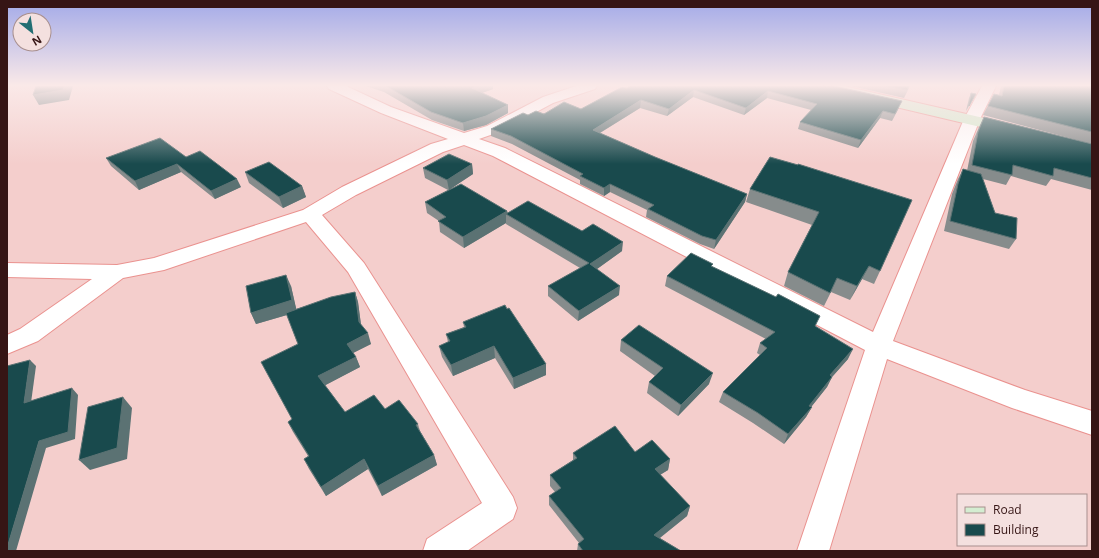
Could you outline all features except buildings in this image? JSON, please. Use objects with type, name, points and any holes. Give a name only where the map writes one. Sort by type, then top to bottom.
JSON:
[{"type":"main road","points":[[941,112],[1024,132]]},
{"type":"street","points":[[391,112],[499,152],[879,346],[1021,400],[1092,423]]},
{"type":"street","points":[[7,270],[117,272],[156,265],[310,214],[349,191],[437,148],[493,129],[525,112]]},
{"type":"street","points":[[813,551],[879,346],[976,112]]},
{"type":"street","points":[[310,214],[356,268],[502,508],[439,551]]},
{"type":"street","points":[[7,345],[29,335],[117,272]]}]
